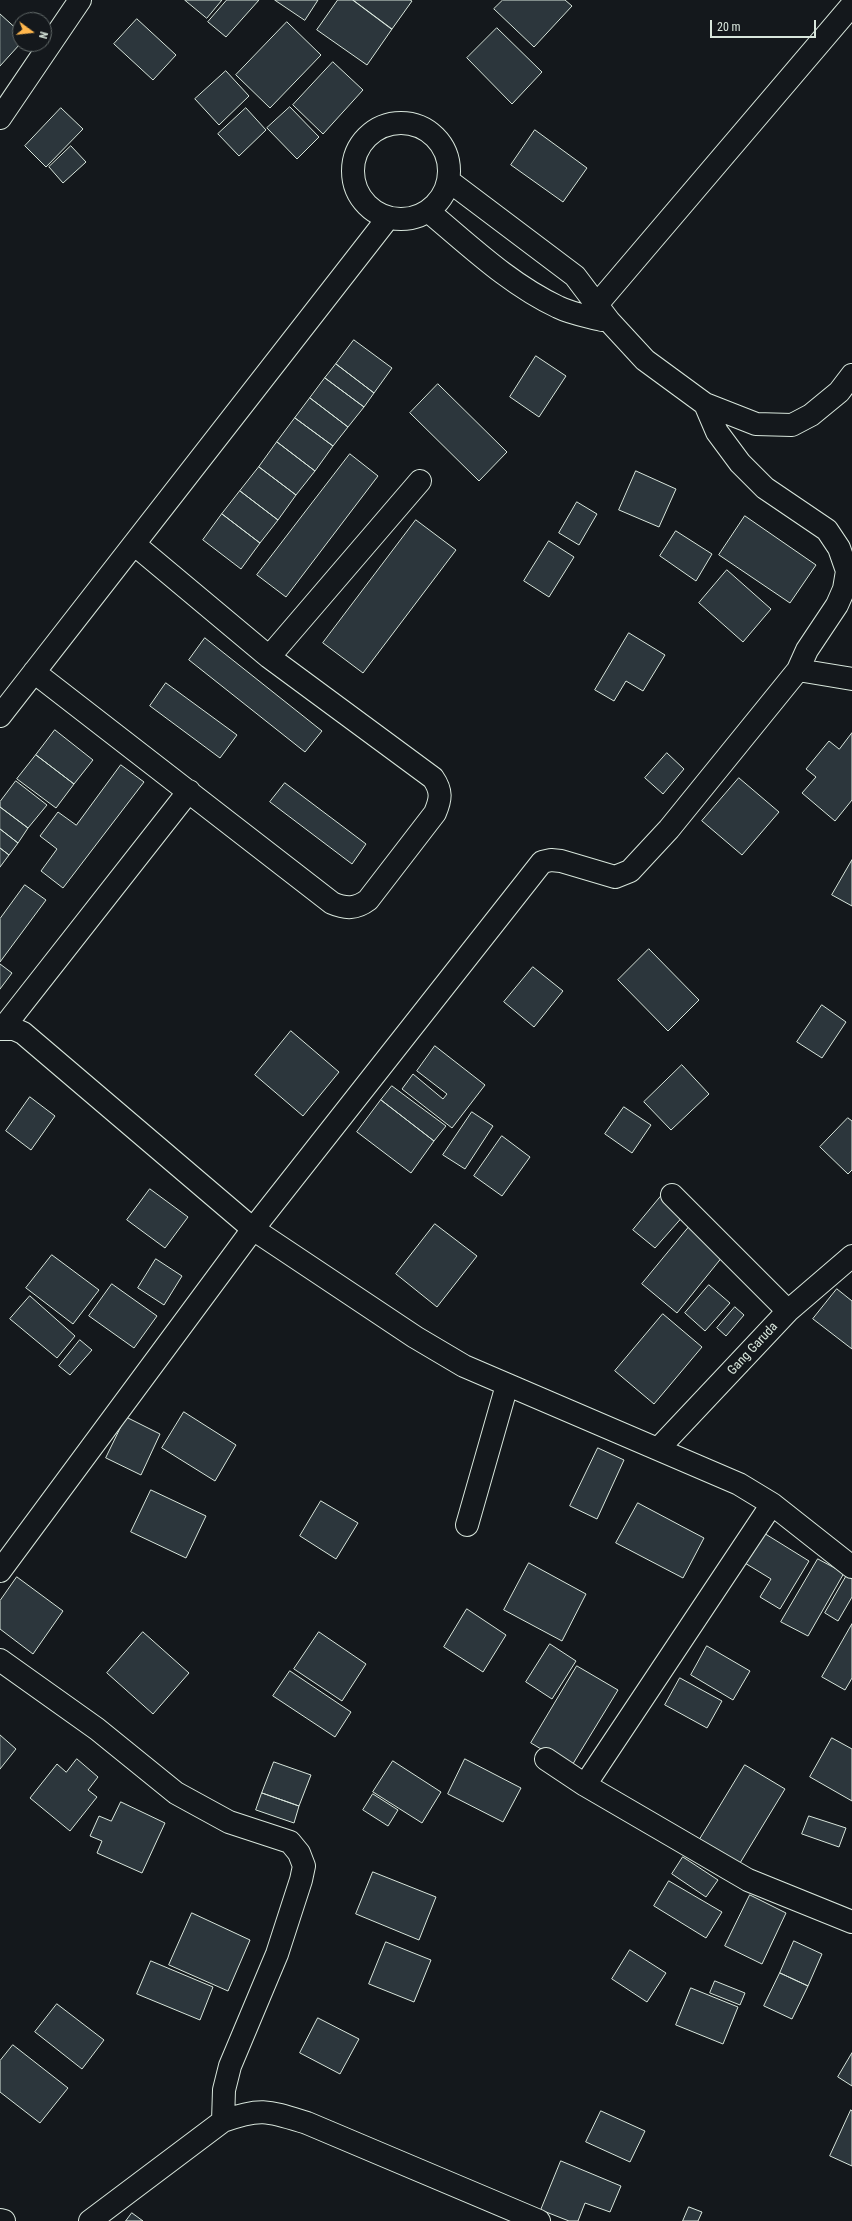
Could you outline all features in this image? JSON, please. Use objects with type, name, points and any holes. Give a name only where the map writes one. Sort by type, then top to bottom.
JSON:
[{"type":"street","points":[[0,118],[80,0]]},
{"type":"street","points":[[597,314],[629,269],[852,5]]},
{"type":"street","points":[[397,121],[420,125],[438,138],[448,158],[449,181],[441,198],[428,211],[409,219],[388,218],[369,207],[356,188],[352,166],[360,145],[376,128],[397,121]]},
{"type":"street","points":[[449,181],[575,276],[597,314],[645,360],[705,404],[756,424],[792,425],[811,415],[839,392],[852,375]]},
{"type":"street","points":[[428,211],[512,280],[559,308],[597,314]]},
{"type":"street","points":[[0,716],[388,218]]},
{"type":"street","points":[[0,1571],[253,1229],[542,862],[550,860],[561,861],[615,877],[630,871],[669,829],[798,670],[807,650],[837,605],[844,589],[847,571],[839,548],[827,530],[764,488],[740,463],[716,432],[705,404]]},
{"type":"street","points":[[269,657],[420,481]]},
{"type":"street","points":[[34,672],[332,903],[349,908],[359,907],[368,900],[435,813],[441,798],[438,785],[433,778],[269,657],[134,544]]},
{"type":"street","points":[[798,670],[852,679]]},
{"type":"street","points":[[1,1028],[188,791]]},
{"type":"street","points":[[1,1028],[14,1029],[23,1033],[253,1229],[415,1337],[464,1366],[659,1448],[739,1484],[772,1504],[852,1567]]},
{"type":"street","points":[[672,1195],[788,1311]]},
{"type":"street","name":"Gang Garuda","points":[[659,1448],[788,1311],[852,1256]]},
{"type":"street","points":[[467,1524],[507,1384]]},
{"type":"street","points":[[585,1785],[772,1504]]},
{"type":"street","points":[[0,1660],[97,1729],[176,1792],[229,1822],[290,1842],[299,1853],[304,1866],[301,1880],[277,1954],[230,2066],[224,2090],[223,2121]]},
{"type":"street","points":[[546,1759],[585,1785],[748,1880],[852,1922]]},
{"type":"street","points":[[90,2221],[223,2121],[248,2112],[272,2112],[307,2123],[539,2221]]},
{"type":"street","points":[[0,2220],[4,2221]]},
{"type":"building","points":[[185,0],[222,0],[207,18]]},
{"type":"building","points":[[227,0],[259,0],[226,37],[208,22]]},
{"type":"building","points":[[275,0],[318,0],[305,20]]},
{"type":"building","points":[[338,0],[353,0],[392,29],[367,65],[317,30]]},
{"type":"building","points":[[353,0],[410,0],[412,1],[392,29]]},
{"type":"building","points":[[503,0],[565,0],[572,6],[534,47],[494,9]]},
{"type":"building","points":[[0,14],[12,25],[13,52],[0,66]]},
{"type":"building","points":[[137,19],[176,55],[153,80],[114,44]]},
{"type":"building","points":[[287,22],[321,55],[270,108],[236,75]]},
{"type":"building","points":[[497,28],[542,72],[512,104],[467,58]]},
{"type":"building","points":[[333,62],[363,90],[323,134],[293,105]]},
{"type":"building","points":[[226,71],[249,96],[219,125],[195,99]]},
{"type":"building","points":[[290,107],[319,137],[297,159],[267,128]]},
{"type":"building","points":[[61,108],[83,129],[46,167],[25,146]]},
{"type":"building","points":[[246,108],[266,130],[239,156],[218,134]]},
{"type":"building","points":[[535,130],[587,168],[563,202],[511,165]]},
{"type":"building","points":[[71,146],[86,162],[63,183],[49,167]]},
{"type":"building","points":[[354,340],[392,368],[374,393],[336,364]]},
{"type":"building","points":[[536,356],[566,376],[539,417],[510,397]]},
{"type":"building","points":[[336,364],[374,393],[364,407],[325,378]]},
{"type":"building","points":[[325,378],[364,407],[348,427],[310,398]]},
{"type":"building","points":[[438,384],[507,452],[479,481],[410,413]]},
{"type":"building","points":[[310,398],[348,427],[333,446],[295,418]]},
{"type":"building","points":[[295,418],[333,446],[315,471],[277,442]]},
{"type":"building","points":[[277,442],[315,471],[296,495],[259,467]]},
{"type":"building","points":[[350,454],[378,476],[286,597],[257,575]]},
{"type":"building","points":[[259,467],[296,495],[278,520],[240,491]]},
{"type":"building","points":[[636,471],[676,489],[659,527],[619,510]]},
{"type":"building","points":[[240,491],[278,520],[260,543],[222,514]]},
{"type":"building","points":[[577,502],[597,514],[579,545],[559,533]]},
{"type":"building","points":[[222,514],[260,543],[241,569],[203,540]]},
{"type":"building","points":[[745,516],[816,565],[790,603],[719,555]]},
{"type":"building","points":[[416,520],[456,550],[363,673],[323,643]]},
{"type":"building","points":[[676,531],[712,554],[696,581],[660,556]]},
{"type":"building","points":[[549,541],[574,557],[549,597],[524,581]]},
{"type":"building","points":[[727,570],[771,609],[743,642],[699,603]]},
{"type":"building","points":[[629,633],[665,655],[643,691],[626,681],[614,701],[595,690]]},
{"type":"building","points":[[205,638],[322,731],[305,752],[189,660]]},
{"type":"building","points":[[166,683],[237,735],[220,758],[150,706]]},
{"type":"building","points":[[55,730],[93,760],[74,784],[36,755]]},
{"type":"building","points":[[852,733],[852,800],[835,821],[802,793],[816,777],[806,769],[829,741],[839,749]]},
{"type":"building","points":[[667,753],[684,769],[663,794],[645,778]]},
{"type":"building","points":[[36,755],[74,784],[56,808],[17,779]]},
{"type":"building","points":[[121,765],[144,782],[63,888],[41,871],[57,849],[40,836],[58,812],[76,825]]},
{"type":"building","points":[[739,778],[779,812],[742,855],[702,821]]},
{"type":"building","points":[[16,781],[47,805],[28,828],[0,807],[0,802]]},
{"type":"building","points":[[285,783],[366,844],[352,864],[270,802]]},
{"type":"building","points":[[0,807],[28,828],[18,843],[0,829]]},
{"type":"building","points":[[0,829],[18,843],[9,855],[0,848]]},
{"type":"building","points":[[0,848],[9,855],[0,867]]},
{"type":"building","points":[[852,860],[852,906],[832,895]]},
{"type":"building","points":[[25,885],[46,900],[0,962],[0,919]]},
{"type":"building","points":[[649,949],[699,1000],[668,1031],[618,980]]},
{"type":"building","points":[[0,964],[12,973],[0,989]]},
{"type":"building","points":[[533,967],[563,991],[534,1027],[504,1002]]},
{"type":"building","points":[[822,1005],[846,1022],[822,1058],[797,1042]]},
{"type":"building","points":[[291,1031],[339,1072],[303,1116],[255,1075]]},
{"type":"building","points":[[435,1046],[485,1085],[452,1128],[402,1089],[413,1074],[443,1099],[447,1094],[417,1071]]},
{"type":"building","points":[[682,1065],[709,1094],[671,1130],[644,1102]]},
{"type":"building","points":[[392,1086],[446,1126],[434,1141],[381,1100]]},
{"type":"building","points":[[30,1097],[55,1116],[31,1150],[6,1131]]},
{"type":"building","points":[[381,1100],[434,1141],[411,1173],[357,1132]]},
{"type":"building","points":[[624,1107],[651,1125],[632,1153],[605,1134]]},
{"type":"building","points":[[472,1112],[493,1126],[465,1169],[443,1155]]},
{"type":"building","points":[[848,1118],[852,1121],[852,1170],[848,1174],[820,1147]]},
{"type":"building","points":[[502,1136],[530,1157],[502,1196],[474,1176]]},
{"type":"building","points":[[150,1189],[188,1217],[165,1248],[127,1220]]},
{"type":"building","points":[[662,1195],[685,1214],[655,1248],[633,1230]]},
{"type":"building","points":[[435,1224],[477,1256],[437,1307],[396,1274]]},
{"type":"building","points":[[689,1227],[723,1256],[677,1313],[642,1284]]},
{"type":"building","points":[[52,1255],[99,1290],[73,1324],[26,1288]]},
{"type":"building","points":[[156,1259],[182,1276],[164,1305],[138,1288]]},
{"type":"building","points":[[112,1284],[157,1316],[134,1348],[89,1316]]},
{"type":"building","points":[[709,1285],[730,1303],[705,1331],[685,1313]]},
{"type":"building","points":[[837,1289],[852,1301],[852,1349],[813,1319]]},
{"type":"building","points":[[30,1296],[75,1336],[57,1358],[10,1319]]},
{"type":"building","points":[[735,1307],[744,1315],[726,1336],[717,1328]]},
{"type":"building","points":[[663,1314],[702,1347],[654,1404],[615,1371]]},
{"type":"building","points":[[80,1340],[92,1350],[70,1375],[59,1366]]},
{"type":"building","points":[[184,1412],[236,1445],[215,1481],[162,1448]]},
{"type":"building","points":[[126,1417],[160,1434],[141,1475],[106,1458]]},
{"type":"building","points":[[598,1448],[624,1460],[597,1519],[570,1506]]},
{"type":"building","points":[[151,1490],[206,1516],[186,1558],[131,1532]]},
{"type":"building","points":[[321,1501],[358,1523],[336,1559],[300,1536]]},
{"type":"building","points":[[638,1503],[704,1538],[683,1578],[616,1543]]},
{"type":"building","points":[[759,1530],[809,1561],[780,1609],[760,1597],[771,1579],[740,1560]]},
{"type":"building","points":[[818,1559],[844,1573],[808,1636],[781,1622]]},
{"type":"building","points":[[529,1563],[586,1594],[562,1641],[504,1610]]},
{"type":"building","points":[[847,1575],[852,1579],[852,1597],[838,1621],[825,1613]]},
{"type":"building","points":[[17,1577],[63,1611],[33,1654],[0,1629],[0,1601]]},
{"type":"building","points":[[467,1609],[506,1635],[483,1672],[444,1647]]},
{"type":"building","points":[[852,1624],[852,1678],[845,1690],[822,1677]]},
{"type":"building","points":[[143,1632],[189,1673],[153,1714],[107,1673]]},
{"type":"building","points":[[319,1632],[366,1664],[342,1701],[294,1669]]},
{"type":"building","points":[[550,1644],[576,1661],[552,1699],[526,1682]]},
{"type":"building","points":[[707,1646],[750,1671],[733,1700],[691,1675]]},
{"type":"building","points":[[577,1666],[618,1690],[571,1767],[531,1743]]},
{"type":"building","points":[[290,1671],[351,1712],[335,1737],[273,1696]]},
{"type":"building","points":[[680,1678],[722,1701],[707,1728],[665,1705]]},
{"type":"building","points":[[0,1735],[16,1749],[0,1769]]},
{"type":"building","points":[[832,1738],[852,1749],[852,1801],[810,1777]]},
{"type":"building","points":[[77,1759],[98,1777],[88,1790],[97,1797],[70,1831],[30,1798],[57,1764],[66,1772]]},
{"type":"building","points":[[465,1759],[521,1788],[503,1822],[448,1794]]},
{"type":"building","points":[[393,1761],[441,1792],[422,1823],[373,1792]]},
{"type":"building","points":[[274,1762],[311,1775],[299,1806],[262,1793]]},
{"type":"building","points":[[745,1765],[785,1789],[737,1868],[697,1844]]},
{"type":"building","points":[[262,1793],[299,1806],[294,1823],[256,1810]]},
{"type":"building","points":[[373,1794],[398,1810],[388,1826],[363,1810]]},
{"type":"building","points":[[121,1802],[165,1823],[142,1873],[97,1853],[102,1841],[90,1836],[99,1816],[111,1821]]},
{"type":"building","points":[[809,1816],[846,1828],[839,1847],[802,1834]]},
{"type":"building","points":[[683,1857],[718,1880],[706,1897],[672,1874]]},
{"type":"building","points":[[373,1872],[436,1897],[419,1940],[356,1914]]},
{"type":"building","points":[[669,1881],[722,1912],[706,1938],[654,1906]]},
{"type":"building","points":[[750,1895],[786,1913],[762,1964],[725,1946]]},
{"type":"building","points":[[192,1913],[250,1940],[228,1991],[169,1965]]},
{"type":"building","points":[[794,1941],[822,1954],[808,1986],[780,1973]]},
{"type":"building","points":[[386,1942],[431,1960],[414,2002],[369,1984]]},
{"type":"building","points":[[630,1950],[666,1973],[647,2002],[612,1979]]},
{"type":"building","points":[[151,1961],[213,1987],[200,2020],[137,1994]]},
{"type":"building","points":[[780,1973],[808,1986],[792,2019],[764,2006]]},
{"type":"building","points":[[715,1981],[745,1993],[740,2005],[710,1993]]},
{"type":"building","points":[[691,1988],[738,2007],[723,2044],[676,2025]]},
{"type":"building","points":[[57,2004],[104,2040],[82,2069],[35,2032]]},
{"type":"building","points":[[318,2018],[359,2039],[340,2074],[300,2053]]},
{"type":"building","points":[[13,2045],[68,2088],[40,2123],[0,2092],[0,2061]]},
{"type":"building","points":[[852,2053],[852,2086],[838,2077]]},
{"type":"building","points":[[851,2110],[852,2111],[852,2166],[830,2156]]},
{"type":"building","points":[[601,2111],[645,2131],[630,2162],[586,2142]]},
{"type":"building","points":[[561,2161],[621,2186],[610,2212],[585,2203],[578,2221],[569,2221],[541,2210]]},
{"type":"building","points":[[689,2207],[702,2212],[698,2221],[683,2221]]},
{"type":"building","points":[[132,2213],[143,2221],[126,2221]]}]
